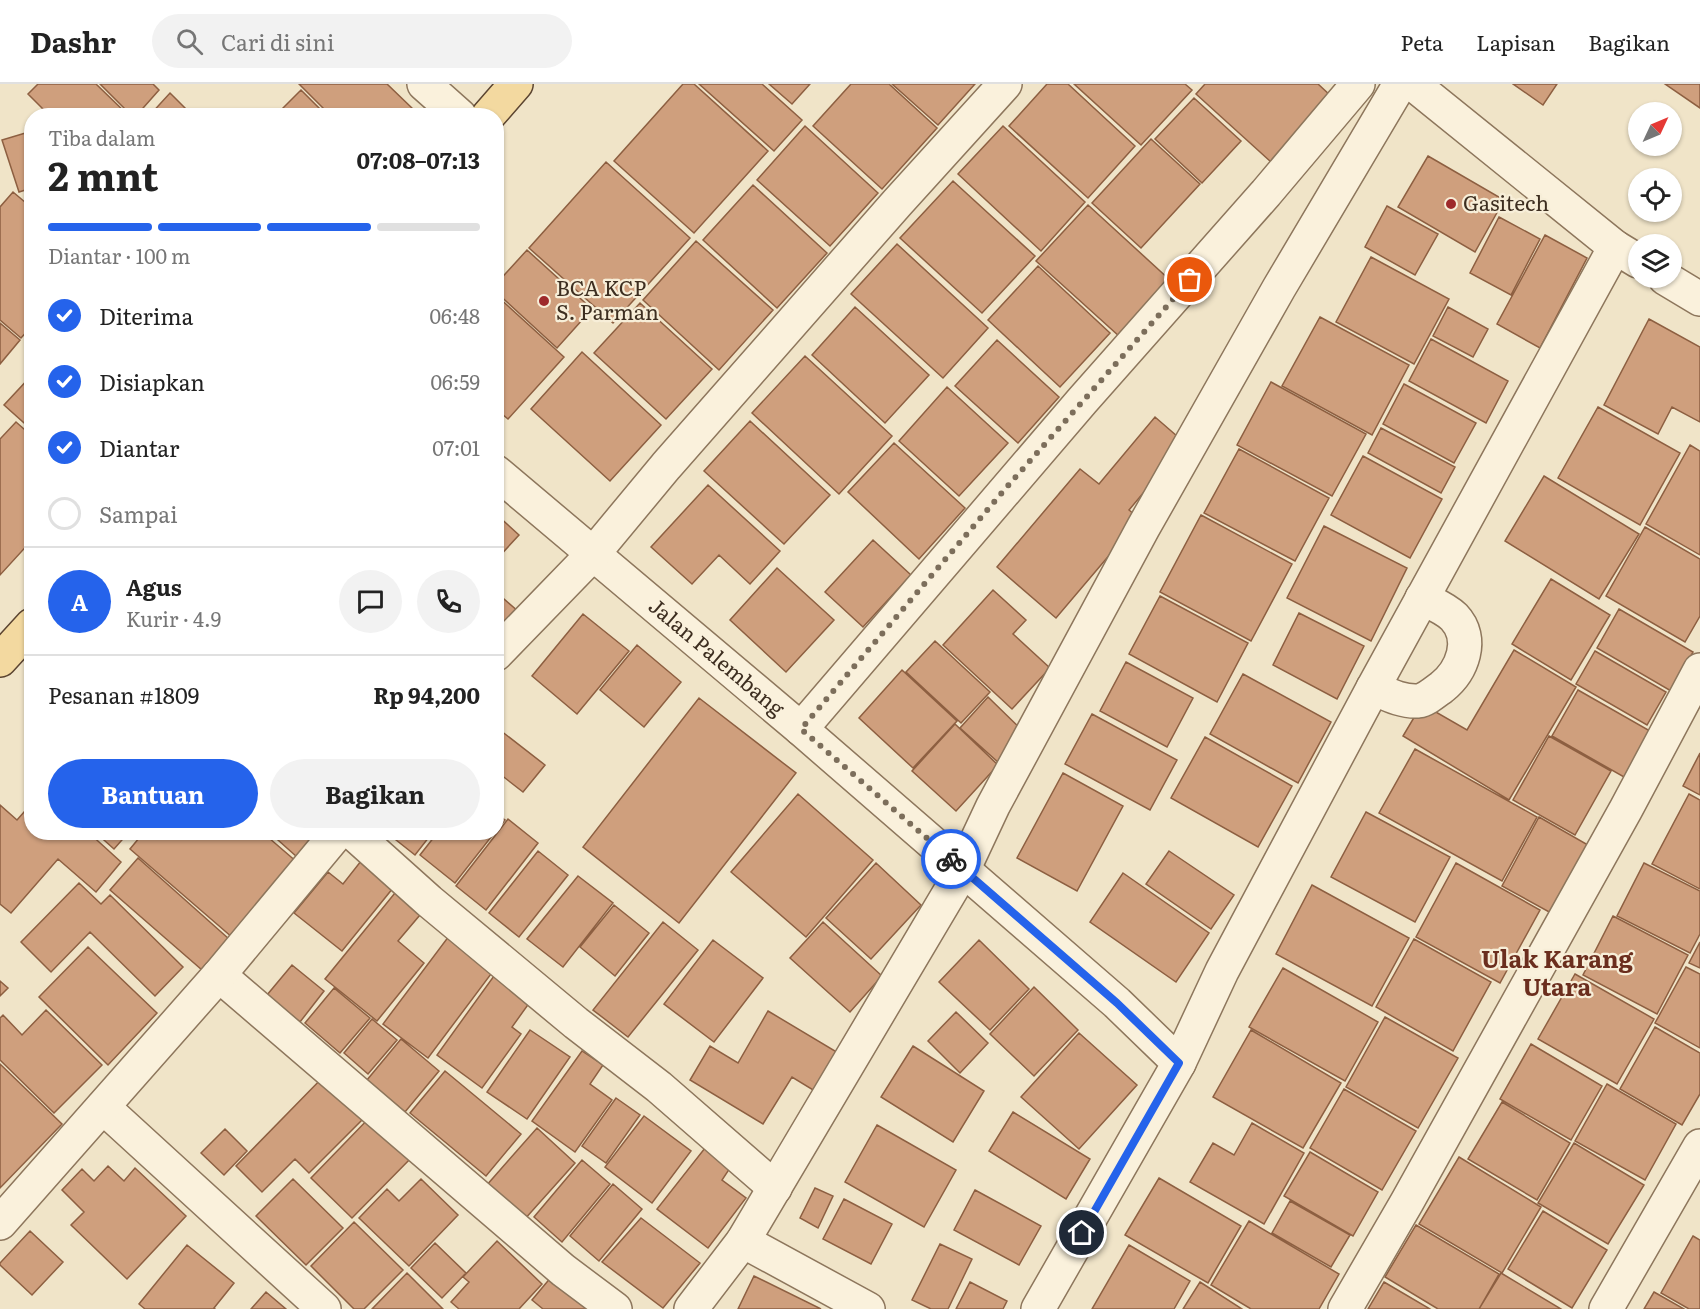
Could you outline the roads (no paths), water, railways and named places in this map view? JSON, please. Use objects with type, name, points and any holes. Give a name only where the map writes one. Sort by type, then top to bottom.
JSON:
[{"type":"main road","points":[[495,108],[516,84]]},
{"type":"main road","points":[[0,660],[24,634]]},
{"type":"street","points":[[424,84],[451,108]]},
{"type":"street","points":[[504,646],[593,554],[666,466],[1005,84]]},
{"type":"street","points":[[801,729],[1082,401],[1266,194],[1358,84]]},
{"type":"street","points":[[691,1309],[743,1241],[963,870],[993,806],[1143,528],[1279,288],[1400,84]]},
{"type":"street","points":[[1038,1309],[1179,1063],[1222,970],[1422,598],[1626,254],[1413,84]]},
{"type":"street","points":[[1682,288],[1700,299]]},
{"type":"street","name":"Jalan Palembang","points":[[504,479],[801,729],[1117,1003],[1179,1063]]},
{"type":"street","points":[[1373,688],[1405,700],[1420,701],[1452,679],[1464,658],[1464,635],[1455,618],[1422,598]]},
{"type":"street","points":[[1345,1309],[1626,809],[1700,670]]},
{"type":"street","points":[[0,1223],[219,975],[331,840]]},
{"type":"street","points":[[361,840],[429,901],[576,1023],[659,1087],[775,1188]]},
{"type":"street","points":[[219,975],[563,1270],[615,1309]]},
{"type":"street","points":[[103,1107],[324,1309]]},
{"type":"street","points":[[1606,1309],[1700,1146]]},
{"type":"street","points":[[743,1241],[868,1309]]},
{"type":"place","name":"Gasitech","points":[[1451,204]]},
{"type":"place","name":"BCA KCP S. Parman","points":[[544,301]]},
{"type":"district","name":"Ulak Karang Utara","points":[[1557,974]]}]
